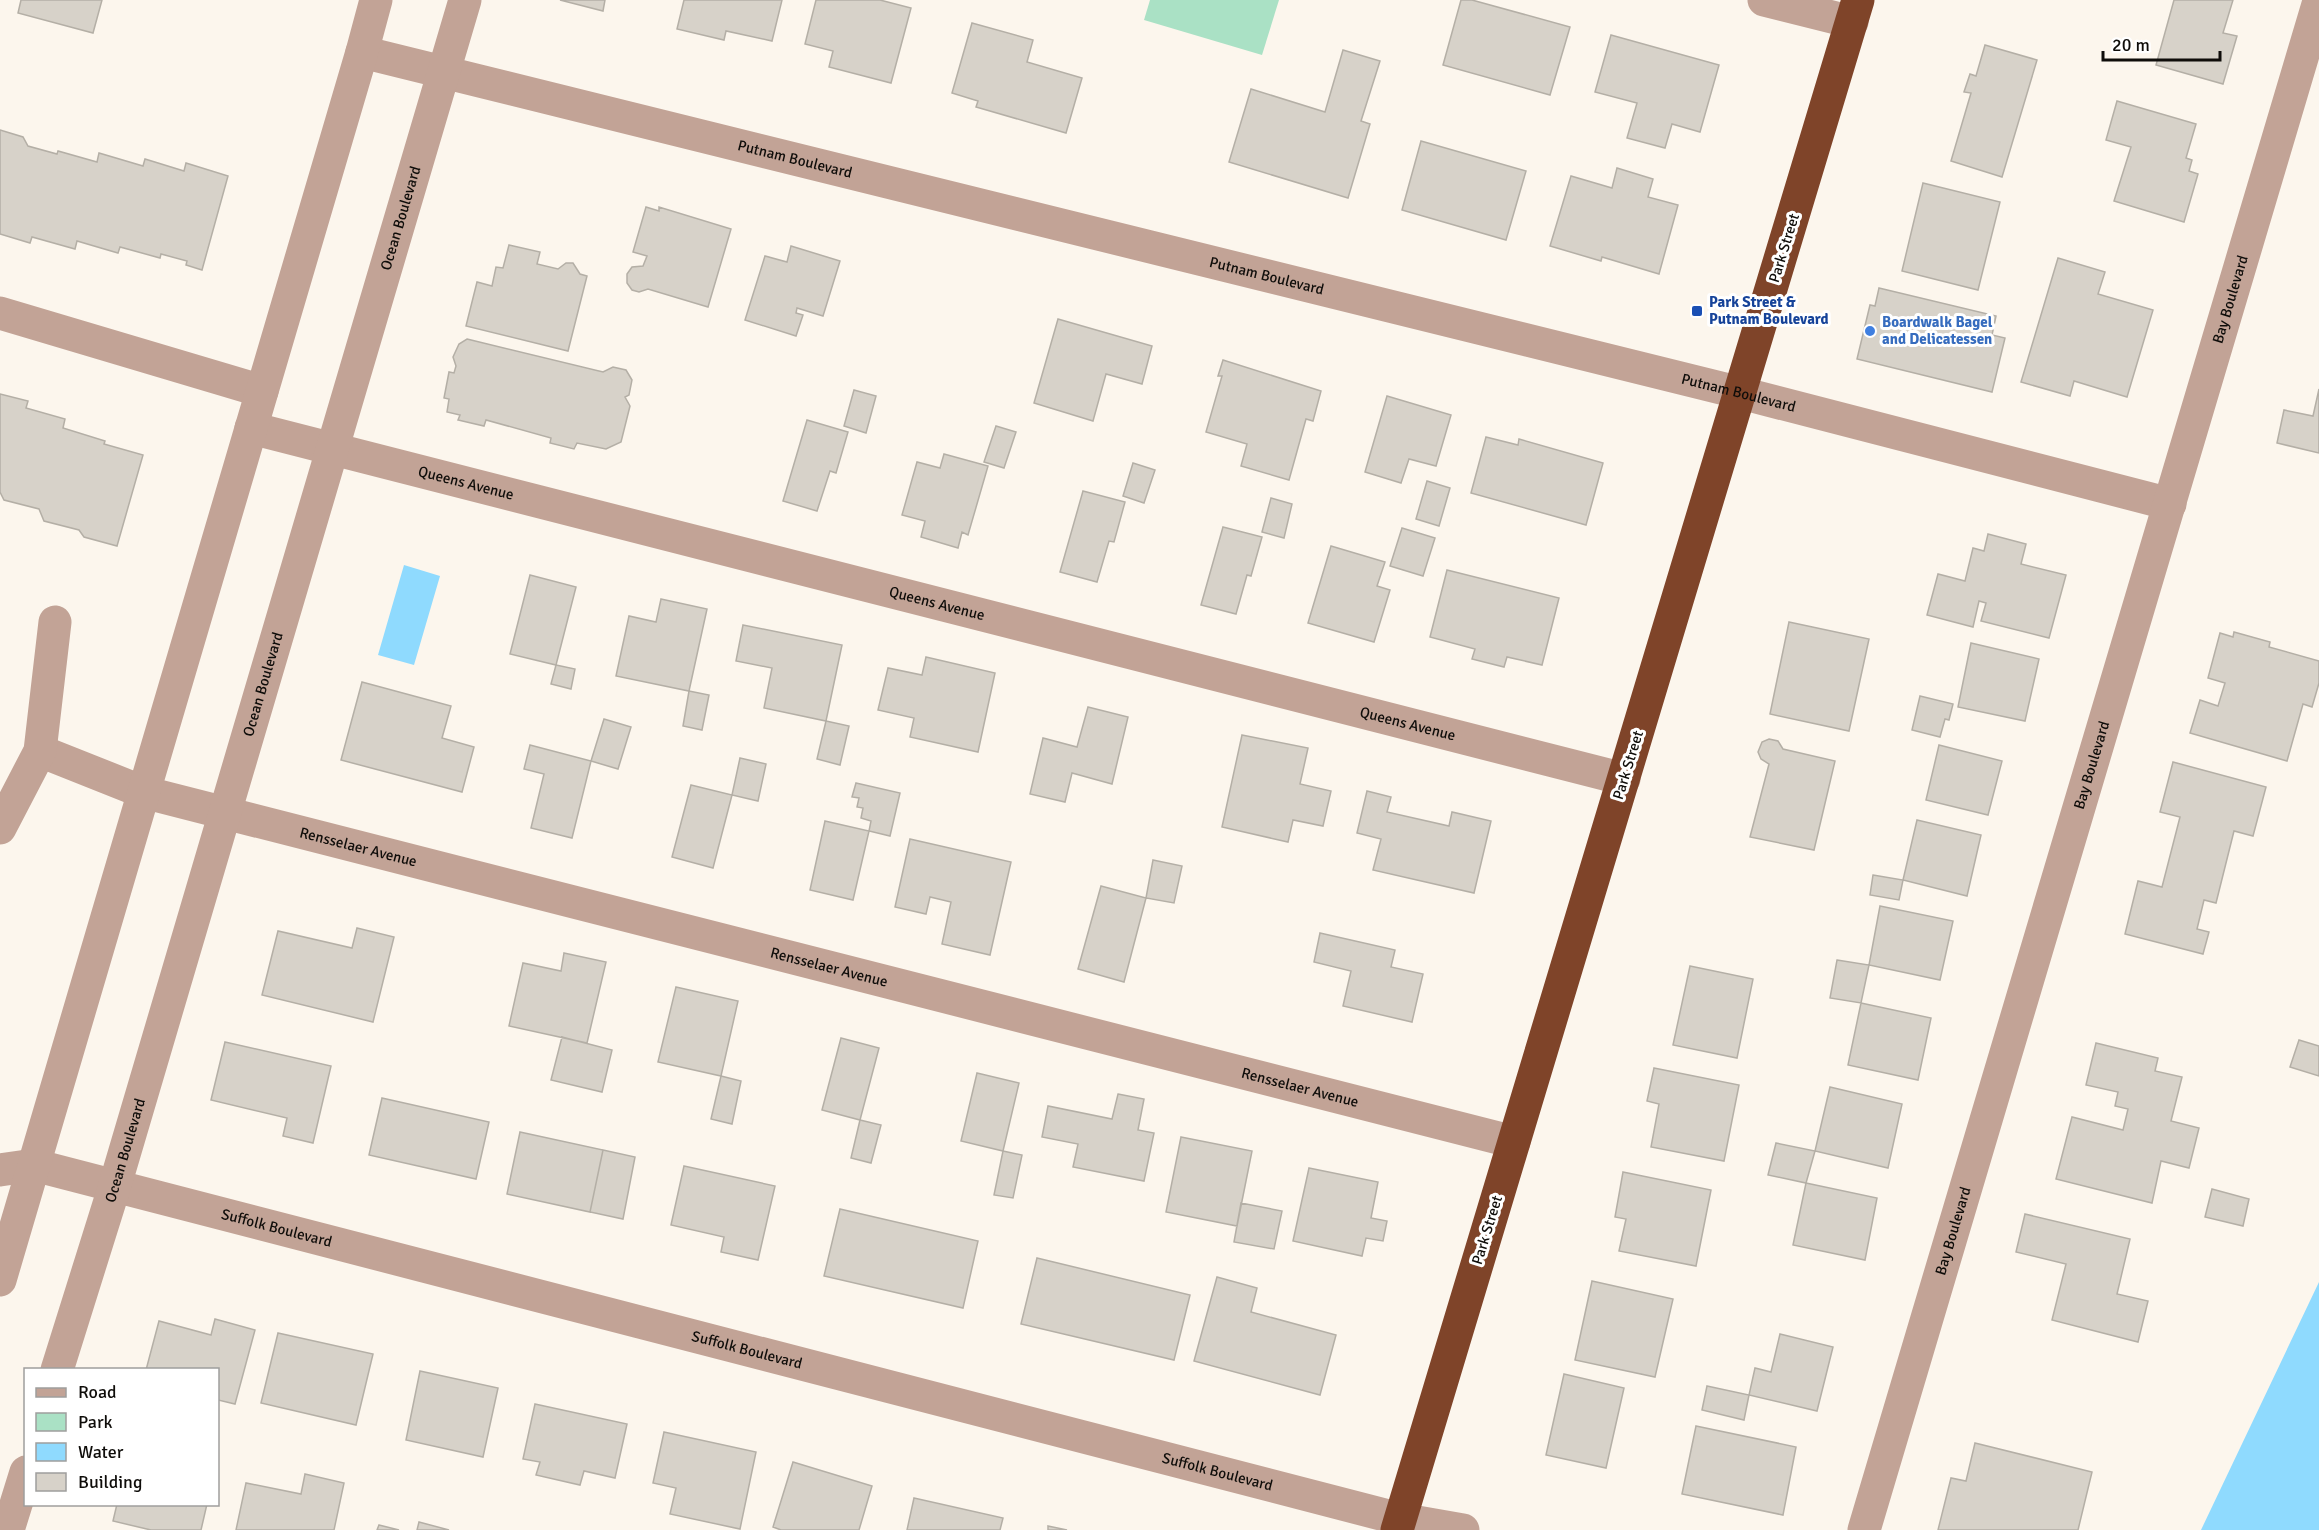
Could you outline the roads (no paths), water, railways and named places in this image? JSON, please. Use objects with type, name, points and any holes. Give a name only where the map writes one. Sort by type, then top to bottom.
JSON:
[{"type":"highway","name":"Park Street","points":[[1398,1525],[1855,11]]},
{"type":"street","points":[[0,1281],[376,0]]},
{"type":"street","name":"Ocean Boulevard","points":[[58,1368],[114,1185],[465,0]]},
{"type":"street","points":[[1764,0],[1855,11]]},
{"type":"street","name":"Bay Boulevard","points":[[1864,1530],[2319,1]]},
{"type":"street","name":"Putnam Boulevard","points":[[362,52],[1741,393],[2170,504]]},
{"type":"street","points":[[0,313],[262,391]]},
{"type":"street","name":"Queens Avenue","points":[[251,428],[1624,779]]},
{"type":"street","points":[[0,828],[40,751],[55,622]]},
{"type":"street","name":"Rensselaer Avenue","points":[[40,751],[142,792],[1514,1142]]},
{"type":"street","points":[[0,1170],[34,1165]]},
{"type":"street","name":"Suffolk Boulevard","points":[[34,1165],[1398,1525],[1462,1530]]},
{"type":"street","points":[[8,1530],[24,1478]]},
{"type":"water","points":[[404,565],[440,576],[414,665],[378,655]]},
{"type":"water","points":[[2319,1282],[2319,1530],[2201,1530]]},
{"type":"place","name":"Park Street & Putnam Boulevard","points":[[1697,311]]},
{"type":"place","name":"Boardwalk Bagel and Delicatessen","points":[[1870,331]]}]
